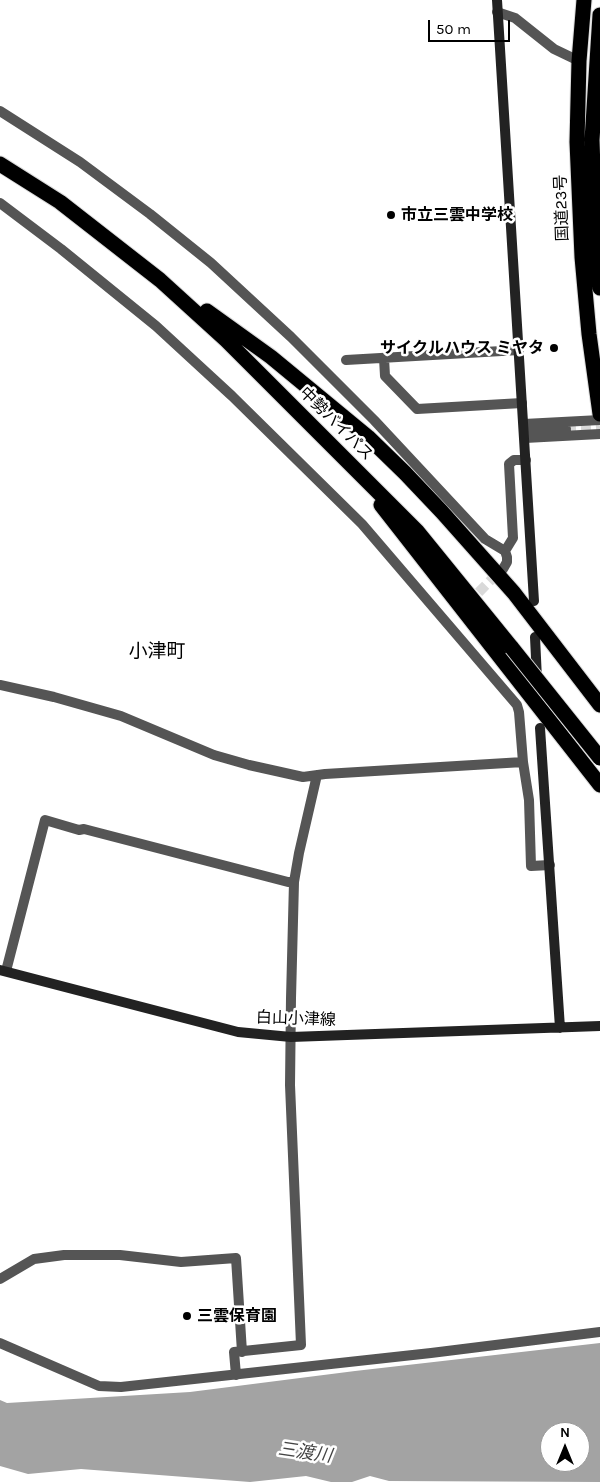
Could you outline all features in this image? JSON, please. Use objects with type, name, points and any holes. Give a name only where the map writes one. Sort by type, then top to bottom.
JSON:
[{"type":"highway","name":"国道23号","points":[[584,0],[579,61],[577,142],[582,257],[589,334],[600,414]]},
{"type":"highway","name":"国道23号","points":[[600,15],[592,140],[597,186],[596,256],[600,288]]},
{"type":"highway","name":"中勢バイパス","points":[[0,164],[60,202],[160,280],[226,340],[342,454],[417,530],[600,758]]},
{"type":"highway","points":[[160,280],[271,356],[368,436],[442,512],[507,586],[597,698]]},
{"type":"highway","points":[[342,454],[600,785]]},
{"type":"street","points":[[497,0],[534,601]]},
{"type":"street","points":[[497,12],[515,18],[554,48],[579,61]]},
{"type":"street","points":[[0,111],[80,162],[150,214],[210,263],[291,337],[374,420],[484,539],[504,551],[507,556],[507,562],[503,569]]},
{"type":"street","points":[[0,203],[61,249],[156,326],[232,396],[362,524],[517,705],[520,712],[523,762],[529,800],[532,866],[550,865]]},
{"type":"street","points":[[346,360],[519,350]]},
{"type":"street","points":[[384,358],[385,376],[416,409],[522,403]]},
{"type":"street","points":[[524,431],[600,420]]},
{"type":"street","points":[[524,431],[566,429]]},
{"type":"street","points":[[524,431],[600,434]]},
{"type":"street","points":[[504,551],[513,538],[509,464],[514,460],[526,460]]},
{"type":"street","points":[[448,623],[458,612]]},
{"type":"street","points":[[535,637],[537,687]]},
{"type":"street","points":[[0,685],[54,697],[121,716],[214,755],[303,777],[523,762]]},
{"type":"street","points":[[540,728],[560,1028]]},
{"type":"street","points":[[236,1375],[234,1352],[301,1345],[290,1085],[294,882],[317,775]]},
{"type":"street","points":[[3,971],[45,820],[294,882]]},
{"type":"street","name":"白山小津線","points":[[3,971],[238,1032],[291,1037],[600,1026]]},
{"type":"street","points":[[0,1279],[34,1259],[64,1255],[120,1255],[181,1262],[236,1258],[242,1352]]},
{"type":"street","points":[[0,1343],[99,1386],[121,1387],[431,1353],[600,1332]]},
{"type":"water","name":"三渡川","points":[[600,1343],[600,1482],[389,1481],[370,1476],[352,1482],[331,1482],[306,1476],[250,1482],[81,1469],[28,1474],[0,1466],[0,1400],[7,1403],[190,1392]]},
{"type":"tunnel","points":[[566,429],[600,427]]},
{"type":"tunnel","points":[[468,603],[500,571]]},
{"type":"place","name":"市立三雲中学校","points":[[391,215]]},
{"type":"place","name":"サイクルハウス ミヤタ","points":[[554,348]]},
{"type":"place","name":"三雲保育園","points":[[187,1316]]},
{"type":"district","name":"小津町","points":[[157,652]]}]
